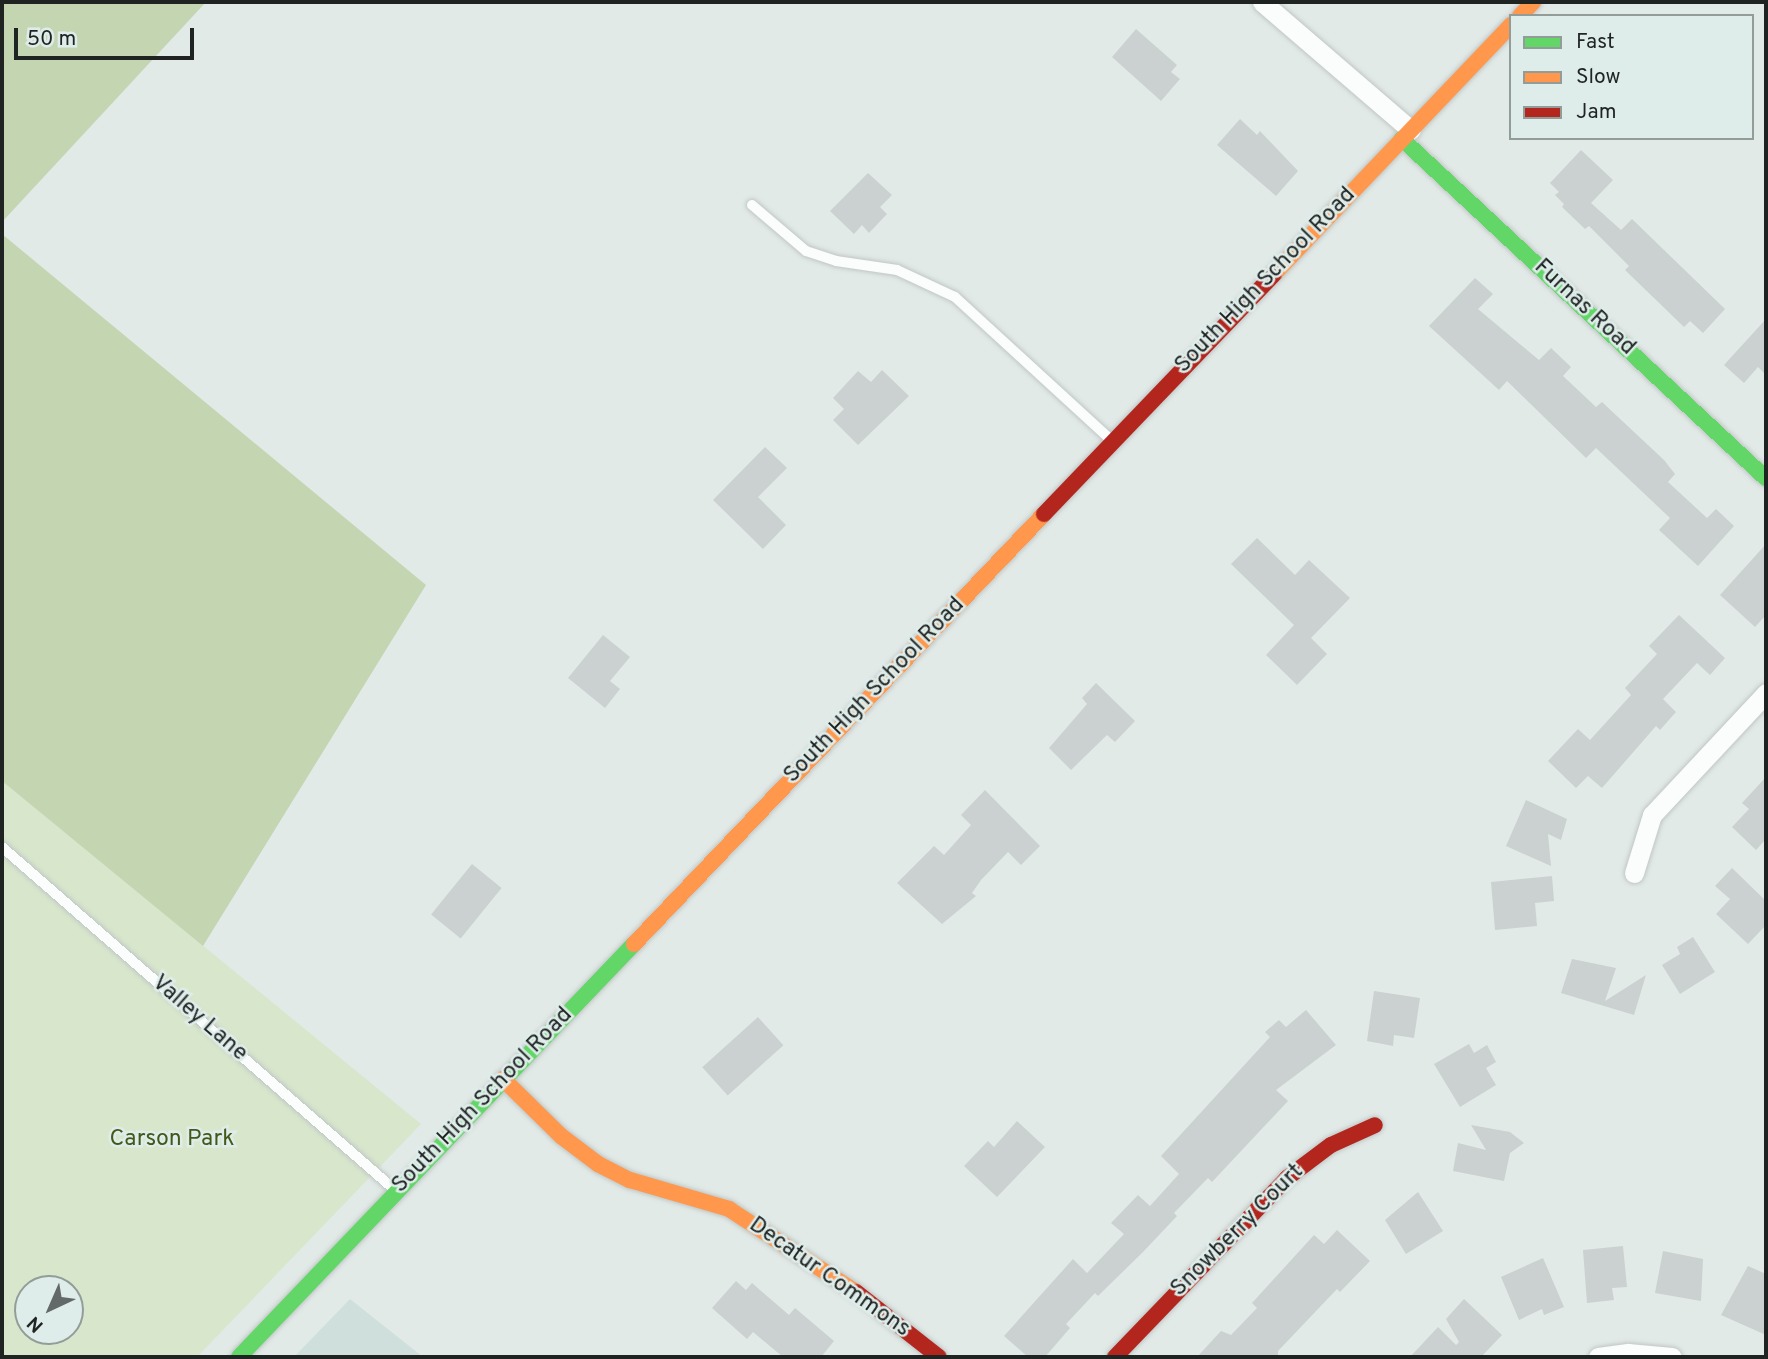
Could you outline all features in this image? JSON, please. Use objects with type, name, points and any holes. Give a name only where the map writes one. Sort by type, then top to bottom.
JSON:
[{"type":"main road","name":"South High School Road","points":[[239,1357],[1509,27]]},
{"type":"main road","name":"Furnas Road","points":[[1407,134],[1766,478]]},
{"type":"main road","name":"Decatur Commons","points":[[503,1079],[561,1136],[598,1164],[630,1180],[729,1209],[762,1227],[848,1286],[939,1357]]},
{"type":"main road","name":"Snowberry Court","points":[[1115,1357],[1287,1178],[1331,1145],[1375,1125]]},
{"type":"street","name":"Furnas Road","points":[[1262,2],[1407,134]]},
{"type":"street","points":[[1634,873],[1652,815],[1766,694]]},
{"type":"street","points":[[1598,1357],[1628,1353],[1672,1357]]},
{"type":"lane","points":[[752,205],[806,251],[836,261],[897,270],[955,297],[1113,442]]},
{"type":"lane","name":"Valley Lane","points":[[2,847],[396,1192]]},
{"type":"shaded area","points":[[350,1299],[423,1357],[294,1357]]},
{"type":"green space","points":[[2,2],[206,2],[2,222]]},
{"type":"green space","points":[[2,234],[426,585],[203,946],[2,781]]},
{"type":"green space","name":"Carson Park","points":[[2,781],[421,1124],[197,1357],[2,1357]]},
{"type":"building","points":[[1136,29],[1177,65],[1171,72],[1180,79],[1161,101],[1112,57]]},
{"type":"building","points":[[1240,119],[1257,135],[1260,131],[1298,171],[1276,196],[1217,145]]},
{"type":"building","points":[[1581,150],[1613,180],[1591,203],[1621,230],[1632,219],[1725,309],[1703,333],[1690,321],[1684,327],[1625,270],[1629,266],[1589,226],[1585,229],[1562,207],[1564,204],[1555,195],[1559,192],[1550,183]]},
{"type":"building","points":[[868,173],[892,195],[880,207],[887,214],[869,233],[862,225],[854,234],[830,211]]},
{"type":"building","points":[[1475,278],[1493,294],[1478,309],[1539,360],[1551,348],[1571,367],[1563,376],[1596,407],[1602,402],[1664,460],[1675,474],[1668,482],[1707,518],[1716,509],[1734,526],[1698,566],[1659,530],[1670,518],[1596,448],[1586,458],[1507,381],[1499,390],[1429,326]]},
{"type":"building","points":[[1766,319],[1766,375],[1758,367],[1744,383],[1724,365]]},
{"type":"building","points":[[882,370],[909,396],[858,445],[833,420],[844,409],[833,398],[858,371],[871,382]]},
{"type":"building","points":[[765,447],[787,468],[758,497],[786,525],[763,549],[713,500]]},
{"type":"building","points":[[1257,538],[1295,575],[1309,560],[1350,598],[1311,638],[1327,654],[1297,685],[1266,655],[1294,625],[1231,564]]},
{"type":"building","points":[[1766,544],[1766,615],[1755,627],[1720,595]]},
{"type":"building","points":[[1679,615],[1725,658],[1710,675],[1697,663],[1663,699],[1676,712],[1660,730],[1656,726],[1602,788],[1588,776],[1576,788],[1548,761],[1578,729],[1590,740],[1631,695],[1625,688],[1657,654],[1649,646]]},
{"type":"building","points":[[603,635],[630,657],[610,681],[620,689],[605,708],[568,678]]},
{"type":"building","points":[[1096,683],[1135,721],[1115,742],[1107,735],[1071,770],[1049,748],[1087,704],[1082,698]]},
{"type":"building","points":[[1766,777],[1766,839],[1756,850],[1732,827],[1749,809],[1742,803]]},
{"type":"building","points":[[985,790],[1040,846],[1021,865],[1008,852],[981,880],[972,893],[976,896],[942,924],[897,883],[934,846],[944,855],[971,825],[961,815]]},
{"type":"building","points":[[1526,800],[1567,819],[1561,840],[1548,834],[1551,866],[1506,846]]},
{"type":"building","points":[[472,864],[502,888],[461,938],[431,915]]},
{"type":"building","points":[[1732,868],[1766,901],[1766,925],[1748,944],[1716,914],[1730,899],[1715,886]]},
{"type":"building","points":[[1552,876],[1554,901],[1535,903],[1537,926],[1495,930],[1491,882]]},
{"type":"building","points":[[1693,937],[1715,972],[1680,994],[1662,965],[1680,954],[1677,947]]},
{"type":"building","points":[[1572,959],[1616,968],[1605,1001],[1646,975],[1634,1015],[1561,993]]},
{"type":"building","points":[[1374,991],[1420,998],[1414,1038],[1394,1035],[1393,1046],[1367,1041]]},
{"type":"building","points":[[1306,1010],[1336,1045],[1276,1090],[1288,1101],[1212,1182],[1208,1178],[1174,1213],[1177,1216],[1143,1252],[1098,1296],[1095,1293],[1066,1324],[1070,1328],[1045,1357],[1028,1357],[1004,1336],[1073,1259],[1087,1273],[1124,1234],[1111,1223],[1138,1195],[1150,1206],[1179,1174],[1161,1156],[1270,1037],[1265,1032],[1279,1020],[1286,1027]]},
{"type":"building","points":[[758,1017],[783,1045],[728,1095],[702,1067]]},
{"type":"building","points":[[1469,1044],[1474,1053],[1487,1045],[1496,1062],[1486,1068],[1496,1085],[1460,1107],[1434,1064]]},
{"type":"building","points":[[1017,1121],[1045,1147],[997,1197],[964,1166],[988,1141],[994,1147]]},
{"type":"building","points":[[1471,1125],[1510,1132],[1524,1143],[1510,1153],[1504,1181],[1453,1171],[1458,1143],[1486,1150]]},
{"type":"building","points":[[1418,1192],[1443,1231],[1406,1254],[1385,1220]]},
{"type":"building","points":[[1337,1230],[1370,1261],[1340,1292],[1337,1289],[1278,1351],[1278,1357],[1197,1357],[1221,1331],[1231,1335],[1257,1308],[1252,1303],[1314,1235],[1324,1244]]},
{"type":"building","points":[[1623,1246],[1627,1287],[1612,1288],[1614,1300],[1587,1303],[1583,1250]]},
{"type":"building","points":[[1663,1251],[1703,1259],[1701,1301],[1655,1293]]},
{"type":"building","points":[[1543,1258],[1564,1307],[1544,1315],[1542,1309],[1519,1320],[1501,1277]]},
{"type":"building","points":[[1748,1266],[1766,1274],[1766,1335],[1721,1315]]},
{"type":"building","points":[[736,1281],[746,1290],[752,1283],[789,1315],[795,1308],[834,1341],[821,1357],[783,1357],[753,1332],[747,1339],[712,1308]]},
{"type":"building","points":[[1464,1299],[1502,1335],[1481,1357],[1410,1357],[1438,1327],[1456,1345],[1459,1342],[1446,1319]]},
{"type":"traffic: fast","points":[[1402,139],[1766,478]]},
{"type":"traffic: fast","points":[[239,1357],[634,944]]},
{"type":"traffic: slow","points":[[1522,14],[1533,2]]},
{"type":"traffic: slow","points":[[1274,274],[1509,27]]},
{"type":"traffic: slow","points":[[634,944],[1044,514]]},
{"type":"traffic: slow","points":[[503,1079],[561,1136],[598,1164],[630,1180],[729,1209],[856,1292]]},
{"type":"traffic: jam","points":[[1044,514],[1274,274]]},
{"type":"traffic: jam","points":[[1115,1357],[1287,1178],[1331,1145],[1375,1125]]},
{"type":"traffic: jam","points":[[856,1292],[939,1357]]}]
